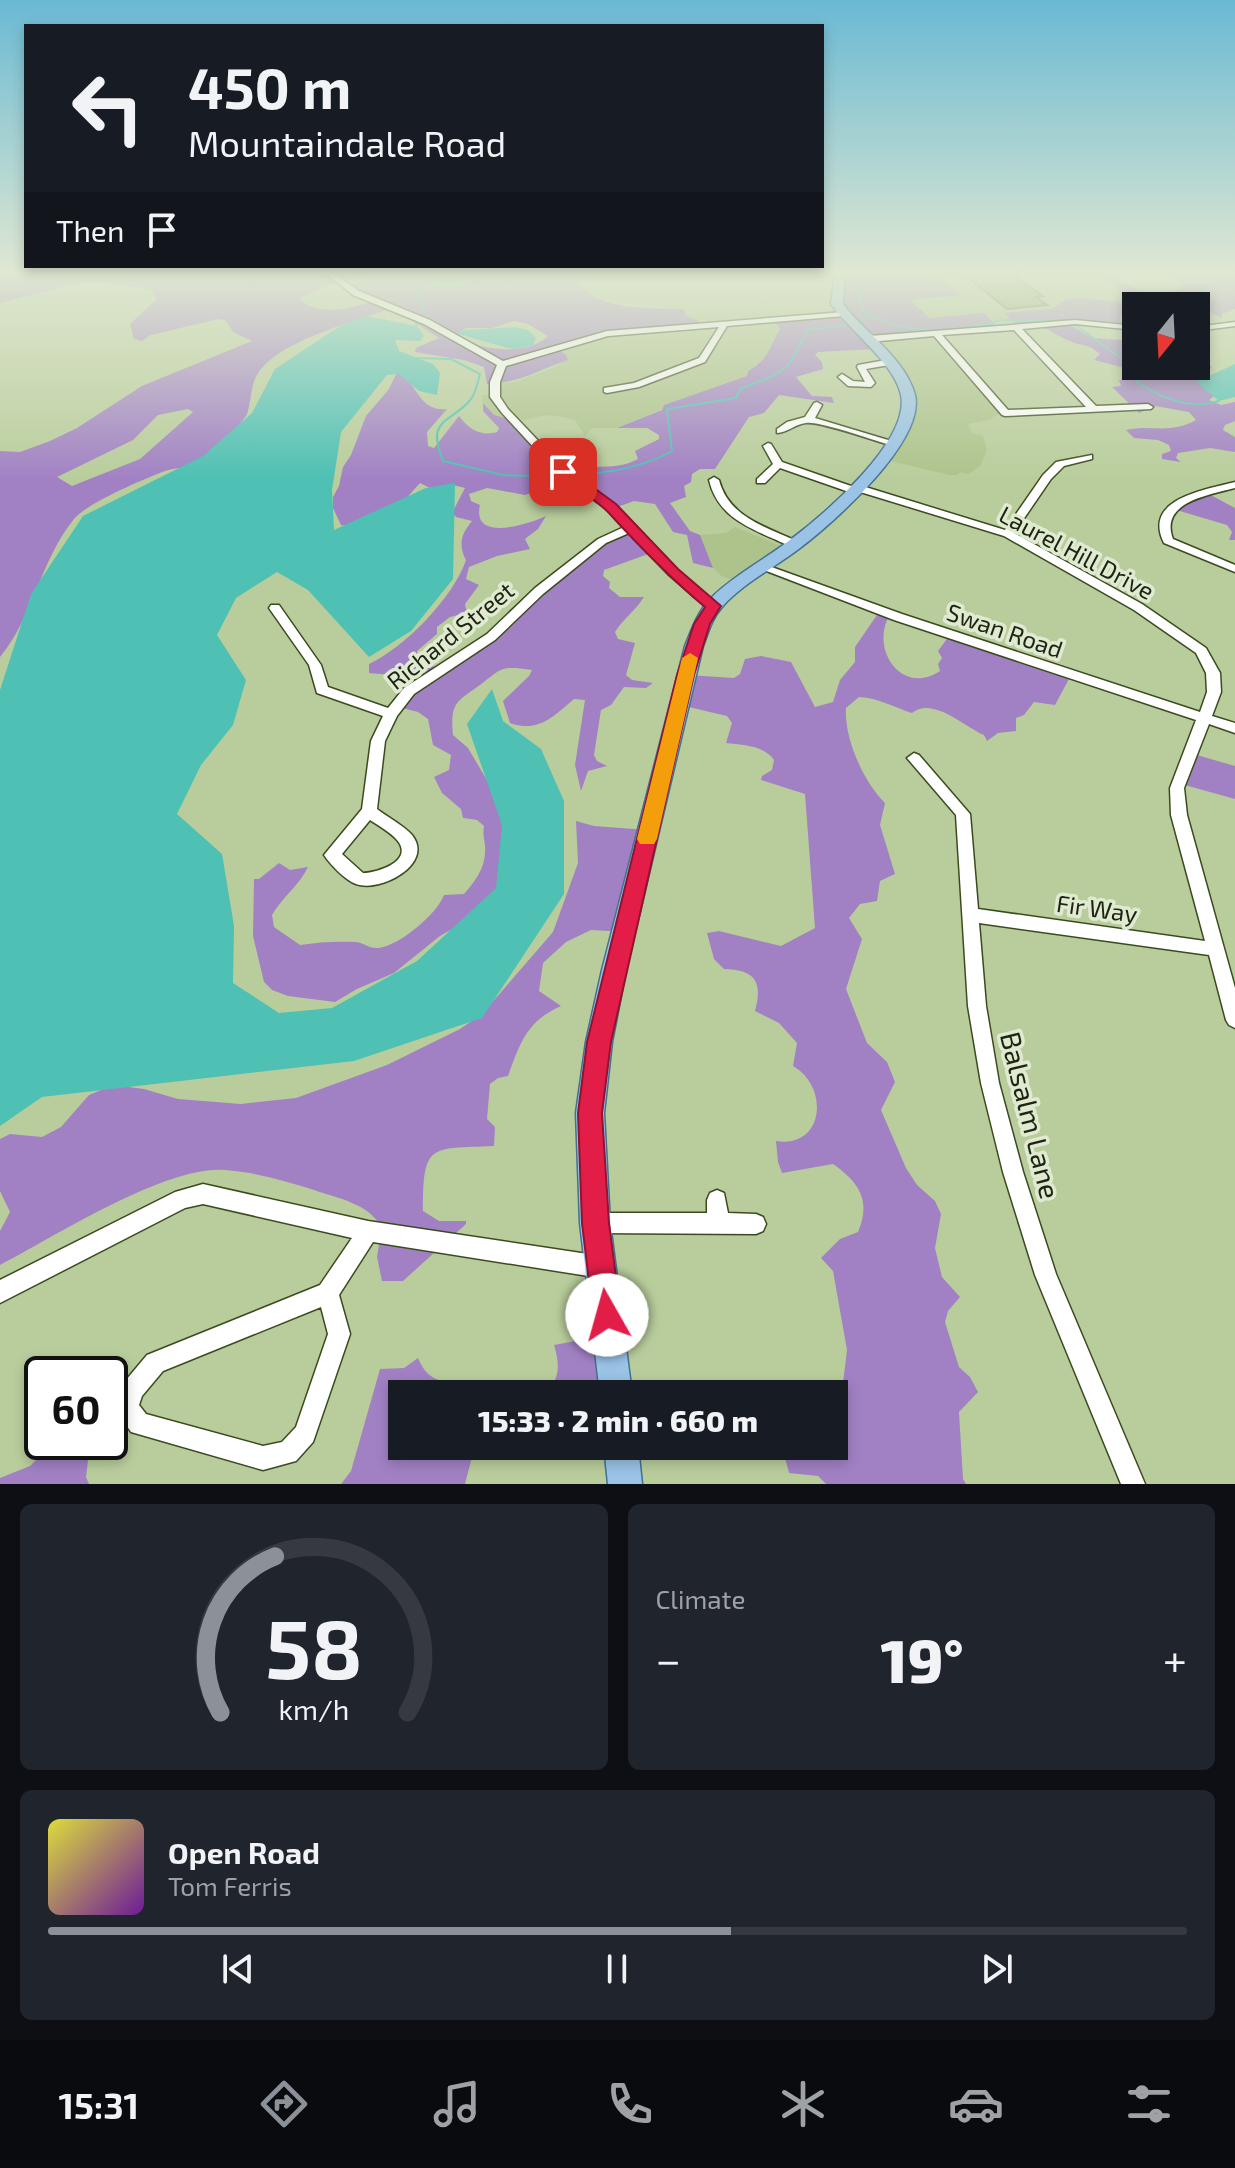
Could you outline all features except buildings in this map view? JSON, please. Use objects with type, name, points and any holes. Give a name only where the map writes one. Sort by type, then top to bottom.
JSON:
[{"type":"main road","points":[[614,1380],[595,1223],[590,1113],[599,1042],[685,675],[702,624],[713,606],[795,544],[854,488],[903,430],[911,406],[903,384],[871,341]]},
{"type":"main road","points":[[622,1460],[625,1484]]},
{"type":"street","points":[[461,341],[502,364],[582,341]]},
{"type":"street","points":[[607,390],[636,385],[702,360],[714,341]]},
{"type":"street","points":[[943,341],[1005,413],[1148,407]]},
{"type":"street","points":[[1029,341],[1093,409]]},
{"type":"street","points":[[842,377],[851,384],[868,385],[870,383],[861,367],[886,363]]},
{"type":"street","points":[[502,364],[495,382],[495,397],[505,411],[564,474],[611,507],[672,572],[713,606]]},
{"type":"street","points":[[809,419],[817,405]]},
{"type":"street","points":[[780,431],[790,424],[809,419],[893,443]]},
{"type":"street","points":[[761,481],[778,464],[768,446]]},
{"type":"street","points":[[1008,534],[1047,477],[1060,464],[1088,457]]},
{"type":"street","name":"Laurel Hill Drive","points":[[778,464],[1008,534],[1138,607],[1201,651],[1213,673],[1214,692],[1177,788],[1179,815],[1235,1020]]},
{"type":"street","points":[[714,480],[716,495],[733,515],[795,544]]},
{"type":"street","points":[[1235,485],[1188,498],[1175,505],[1164,519],[1163,533],[1168,541],[1235,569]]},
{"type":"street","name":"Richard Street","points":[[369,811],[378,741],[391,714],[409,691],[491,637],[539,591],[602,541],[629,529]]},
{"type":"street","name":"Swan Road","points":[[762,567],[898,617],[1235,728]]},
{"type":"street","points":[[275,608],[315,665],[322,690],[391,714]]},
{"type":"street","name":"Balsalm Lane","points":[[914,758],[963,814],[977,1006],[990,1083],[1013,1172],[1046,1275],[1133,1484]]},
{"type":"street","points":[[369,811],[406,839],[409,846],[407,862],[382,877],[359,879],[332,855],[369,811]]},
{"type":"street","name":"Fir Way","points":[[972,915],[1214,949]]},
{"type":"street","points":[[0,1292],[182,1199],[203,1194],[368,1231],[601,1267]]},
{"type":"street","points":[[717,1200],[718,1223]]},
{"type":"street","points":[[595,1223],[756,1224]]},
{"type":"street","points":[[328,1293],[339,1334],[305,1434],[288,1453],[263,1458],[139,1424],[126,1407],[134,1388],[155,1363],[328,1293],[368,1231]]},
{"type":"shaded area","points":[[251,341],[301,341],[287,348],[261,369],[253,385],[244,419],[206,456],[194,464],[165,471],[116,492],[74,519],[62,535],[12,641],[0,657],[0,451],[20,452],[50,441],[77,428],[142,386]],"holes":[[[188,409],[193,412],[140,459],[72,486],[57,477],[133,440],[158,415]]]},
{"type":"shaded area","points":[[432,341],[470,341],[490,348],[516,349],[540,341],[580,341],[556,348],[568,360],[520,378],[487,384],[484,367],[464,360],[415,352],[416,348]]},
{"type":"shaded area","points":[[583,341],[775,341],[760,365],[748,371],[747,376],[664,405],[662,409],[617,428],[592,428],[585,436],[575,420],[546,415],[516,422],[494,415],[482,402],[482,395],[494,395],[494,384],[515,382],[556,367],[562,362],[556,348]]},
{"type":"shaded area","points":[[774,341],[871,341],[875,349],[818,352],[815,355],[822,362],[823,369],[796,377],[812,396],[832,397],[834,403],[779,395],[764,413],[749,417],[715,469],[700,469],[692,474],[691,482],[684,486],[686,497],[670,503],[690,531],[700,535],[713,568],[693,563],[687,535],[673,532],[655,504],[634,501],[612,509],[569,480],[525,495],[487,488],[469,494],[471,501],[480,505],[480,517],[484,524],[492,527],[515,526],[546,516],[538,529],[525,539],[530,549],[497,556],[469,567],[466,579],[479,585],[465,604],[471,612],[450,617],[437,627],[437,634],[417,651],[418,657],[439,670],[477,647],[599,543],[627,531],[651,553],[604,570],[603,576],[610,582],[609,588],[620,597],[644,597],[615,632],[618,639],[635,643],[626,675],[632,680],[653,683],[646,688],[624,687],[611,705],[601,710],[594,755],[597,761],[607,766],[588,771],[581,791],[575,765],[585,700],[574,699],[537,725],[510,723],[503,701],[532,670],[514,668],[499,671],[465,695],[454,710],[453,735],[468,748],[494,792],[507,842],[498,891],[459,925],[440,936],[394,973],[335,1002],[288,996],[272,990],[264,982],[253,936],[254,879],[259,879],[279,863],[290,870],[308,867],[272,915],[274,927],[300,945],[358,942],[379,948],[388,946],[417,928],[444,895],[464,894],[478,875],[485,858],[484,826],[477,820],[463,818],[461,809],[442,793],[434,777],[449,770],[451,755],[433,745],[428,719],[418,712],[398,707],[416,686],[394,680],[393,675],[369,673],[369,664],[412,634],[439,605],[460,575],[466,560],[462,540],[472,521],[452,513],[465,488],[453,485],[432,489],[420,483],[394,512],[368,526],[341,525],[333,508],[333,497],[343,467],[366,416],[389,389],[397,372],[429,406],[447,409],[427,432],[428,446],[434,448],[459,416],[475,430],[497,432],[499,428],[483,411],[483,403],[494,415],[509,419],[559,465],[581,460],[595,467],[633,462],[638,459],[635,451],[659,439],[659,435],[647,428],[617,428],[662,410],[664,405],[747,376],[748,371],[760,363]]},
{"type":"shaded area","points":[[870,341],[943,341],[1002,412],[988,420],[968,424],[972,433],[983,436],[987,450],[980,466],[968,474],[960,472],[949,475],[883,459],[905,430],[903,383]]},
{"type":"shaded area","points":[[1071,341],[1122,341],[1122,367],[1094,360],[1100,354]]},
{"type":"shaded area","points":[[1210,377],[1216,395],[1209,400],[1221,405],[1235,402],[1235,421],[1225,425],[1223,430],[1235,437],[1235,452],[1210,448],[1178,453],[1176,458],[1181,462],[1162,459],[1162,454],[1171,451],[1169,445],[1158,440],[1134,438],[1126,430],[1177,427],[1196,420],[1189,412],[1155,406],[1139,413],[1112,387],[1121,386],[1119,380],[1210,380]]},
{"type":"shaded area","points":[[1207,493],[1235,508],[1235,540],[1229,540],[1232,532],[1227,525],[1173,509]]},
{"type":"shaded area","points":[[735,527],[789,549],[740,583],[720,575],[713,568],[700,535],[726,533]]},
{"type":"shaded area","points":[[879,612],[889,616],[884,629],[887,655],[903,674],[914,678],[940,671],[938,664],[942,658],[938,651],[949,636],[1070,677],[1055,705],[1034,702],[1024,715],[1016,718],[1016,731],[998,733],[987,741],[984,735],[938,710],[920,709],[912,713],[859,697],[846,708],[848,732],[856,758],[869,783],[885,803],[880,825],[895,874],[880,881],[877,901],[860,904],[849,918],[862,939],[846,989],[867,1043],[887,1062],[895,1082],[881,1110],[906,1168],[917,1185],[935,1201],[941,1214],[935,1248],[942,1277],[960,1297],[948,1311],[945,1322],[959,1367],[970,1377],[978,1392],[959,1412],[963,1479],[966,1484],[826,1484],[818,1476],[789,1473],[786,1460],[848,1460],[848,1380],[843,1380],[847,1350],[833,1271],[821,1258],[840,1239],[858,1232],[863,1202],[850,1178],[833,1164],[782,1173],[776,1141],[792,1141],[804,1136],[812,1126],[817,1101],[813,1088],[793,1066],[797,1043],[779,1023],[755,1011],[758,992],[754,979],[743,972],[724,969],[714,959],[707,933],[719,931],[781,946],[815,928],[805,794],[761,780],[772,770],[774,760],[765,751],[726,743],[732,723],[727,716],[680,705],[688,675],[734,678],[740,674],[745,659],[761,656],[791,662],[815,707],[833,702],[840,680],[855,662],[855,647]]},
{"type":"shaded area","points":[[1190,753],[1235,766],[1235,799],[1181,784]]},
{"type":"shaded area","points":[[576,821],[594,826],[648,830],[627,932],[591,930],[566,942],[543,963],[539,991],[561,1006],[532,1026],[521,1043],[508,1076],[490,1084],[487,1119],[495,1127],[494,1146],[443,1150],[434,1154],[425,1172],[423,1211],[439,1221],[466,1221],[466,1224],[403,1281],[382,1281],[377,1257],[382,1227],[361,1207],[281,1180],[225,1170],[201,1171],[142,1190],[0,1265],[0,1231],[10,1212],[0,1191],[0,1139],[10,1134],[42,1137],[61,1127],[89,1095],[113,1085],[144,1089],[178,1099],[241,1104],[296,1098],[387,1065],[460,1029],[482,1014],[553,932],[578,863]]},
{"type":"shaded area","points":[[607,1335],[614,1380],[554,1380],[557,1359],[554,1345]]},
{"type":"shaded area","points":[[418,1358],[429,1375],[439,1380],[388,1380],[388,1460],[471,1460],[465,1484],[341,1484],[351,1471],[380,1369],[404,1368]]},
{"type":"shaded area","points":[[36,1460],[88,1460],[86,1477],[89,1484],[0,1484],[0,1478],[30,1466]]},
{"type":"water","points":[[317,341],[395,341],[399,351],[433,364],[440,373],[437,395],[419,391],[399,374],[387,375],[341,432],[332,490],[334,530],[426,488],[455,483],[453,579],[411,631],[369,657],[308,590],[277,572],[236,598],[217,635],[246,680],[233,725],[201,765],[177,814],[222,854],[234,926],[233,983],[279,1013],[332,1008],[417,961],[496,888],[502,825],[467,724],[492,689],[503,721],[541,749],[564,801],[564,894],[482,1018],[354,1061],[42,1097],[0,1126],[0,690],[31,594],[83,516],[203,456],[252,413],[275,369]]},
{"type":"water","points":[[484,341],[535,341],[533,345],[518,349]]},
{"type":"water","points":[[1235,364],[1235,397],[1219,401],[1196,382],[1210,380],[1210,376]]},
{"type":"waterway","points":[[572,476],[636,466],[672,451],[667,409],[736,398],[740,389],[773,376],[788,366],[802,341]]},
{"type":"waterway","points":[[1098,341],[1133,367],[1139,374],[1137,382],[1156,393],[1187,403],[1219,401]]},
{"type":"waterway","points":[[417,358],[451,359],[480,374],[471,399],[439,429],[438,447],[443,461],[503,475],[564,477]]},
{"type":"slow traffic","points":[[647,839],[690,658]]},
{"type":"route","points":[[563,472],[587,493],[611,507],[672,572],[713,606],[702,624],[685,675],[599,1042],[590,1113],[595,1223],[607,1315]]}]
